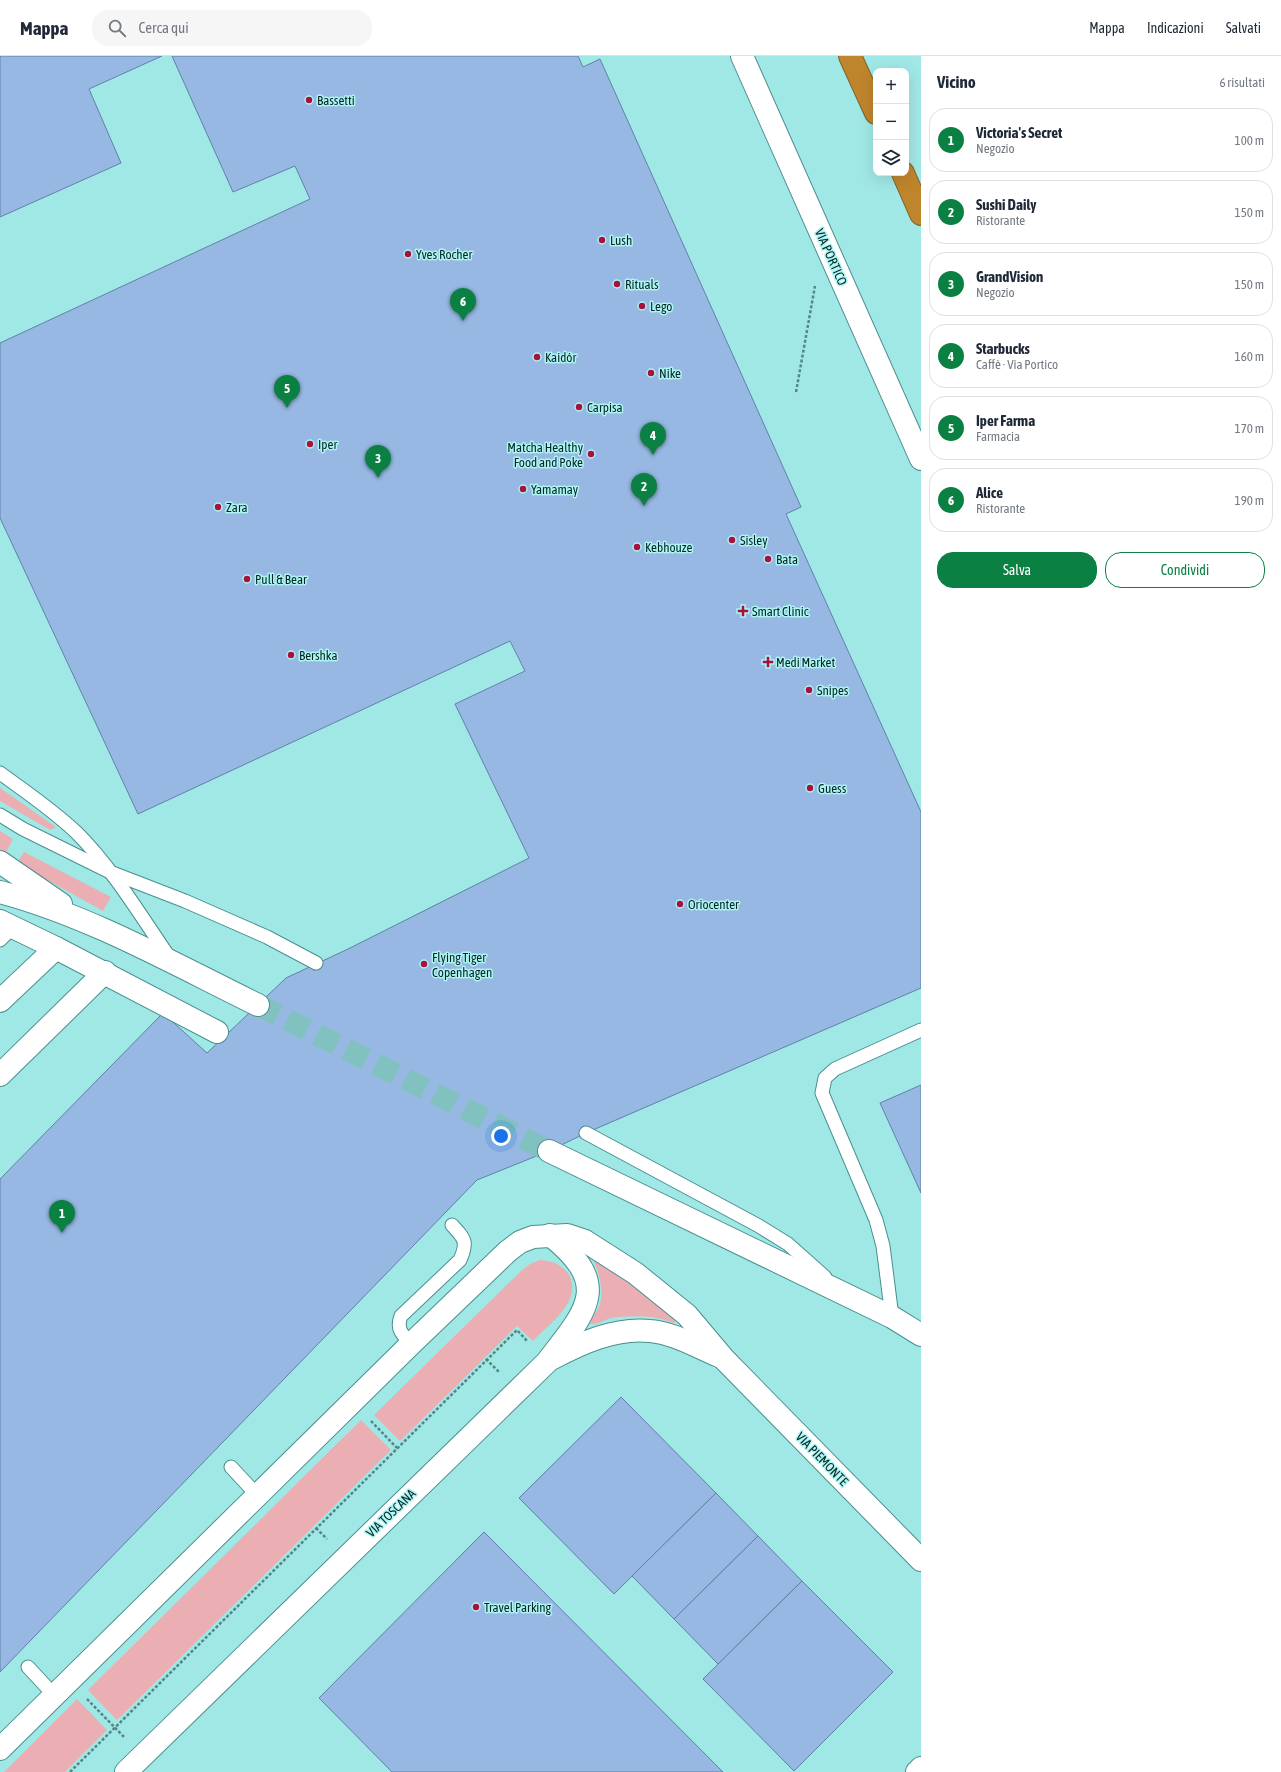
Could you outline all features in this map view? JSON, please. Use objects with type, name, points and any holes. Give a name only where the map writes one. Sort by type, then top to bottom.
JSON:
[{"type":"highway","points":[[850,56],[873,106]]},
{"type":"highway","points":[[904,176],[921,214]]},
{"type":"street","name":"VIA PORTICO","points":[[742,56],[921,459]]},
{"type":"street","points":[[0,862],[92,925]]},
{"type":"street","points":[[0,892],[22,898],[92,925],[258,1004]]},
{"type":"street","points":[[4,929],[56,948],[105,972],[217,1032]]},
{"type":"street","points":[[0,1001],[56,948]]},
{"type":"street","points":[[0,1075],[105,972]]},
{"type":"street","points":[[548,1151],[892,1317],[921,1335]]},
{"type":"street","name":"VIA TOSCANA","points":[[126,1772],[540,1354],[579,1320],[586,1306],[588,1291],[587,1279],[574,1257],[550,1235]]},
{"type":"street","name":"VIA PIEMONTE","points":[[0,1749],[411,1344],[508,1251],[520,1242],[533,1237],[566,1235],[586,1241],[635,1273],[687,1315],[724,1359],[921,1560]]},
{"type":"street","name":"VIA PIEMONTE","points":[[540,1354],[572,1348],[626,1331],[651,1331],[682,1340],[724,1359]]},
{"type":"street","points":[[917,1772],[921,1768]]},
{"type":"lane","points":[[0,773],[61,818],[78,834],[110,872],[174,964]]},
{"type":"lane","points":[[0,815],[23,829],[110,872],[185,900],[267,937],[316,963]]},
{"type":"lane","points":[[892,1317],[883,1246],[876,1220],[822,1093],[824,1078],[835,1069],[921,1030]]},
{"type":"lane","points":[[586,1133],[759,1226],[788,1244],[843,1293]]},
{"type":"lane","points":[[411,1344],[400,1332],[398,1325],[401,1316],[460,1260],[465,1249],[464,1237],[452,1225]]},
{"type":"lane","points":[[230,1467],[257,1495]]},
{"type":"lane","points":[[28,1667],[61,1688]]},
{"type":"path","points":[[796,392],[814,291]]},
{"type":"path","points":[[70,1772],[517,1330],[540,1354]]},
{"type":"path","points":[[352,1402],[397,1448]]},
{"type":"path","points":[[61,1688],[115,1727],[143,1756]]},
{"type":"shaded area","points":[[0,788],[56,827],[50,830],[0,801]]},
{"type":"shaded area","points":[[0,831],[13,839],[5,854],[0,850]]},
{"type":"shaded area","points":[[24,852],[111,897],[103,911],[17,863]]},
{"type":"shaded area","points":[[595,1254],[675,1320],[675,1322],[651,1317],[627,1316],[611,1318],[598,1323],[590,1324],[601,1301],[599,1275],[592,1257]]},
{"type":"shaded area","points":[[540,1260],[549,1261],[556,1264],[563,1268],[569,1275],[572,1285],[572,1294],[562,1311],[555,1320],[533,1341],[517,1326],[400,1441],[374,1415],[521,1271],[530,1264]]},
{"type":"shaded area","points":[[361,1420],[391,1450],[117,1720],[88,1690]]},
{"type":"shaded area","points":[[77,1699],[107,1730],[65,1772],[4,1772]]},
{"type":"building","points":[[0,56],[162,56],[89,89],[121,163],[0,217]]},
{"type":"building","name":"Oriocenter","points":[[172,56],[578,56],[583,67],[600,59],[801,507],[786,514],[921,812],[921,988],[586,1133],[549,1151],[477,1180],[0,1672],[0,1179],[163,1013],[207,1053],[286,978],[348,949],[529,858],[455,704],[525,671],[510,641],[138,814],[0,518],[0,343],[310,199],[295,166],[233,192]]},
{"type":"building","points":[[921,1085],[921,1193],[880,1103]]},
{"type":"building","points":[[621,1397],[716,1493],[614,1594],[519,1498]]},
{"type":"building","points":[[716,1493],[758,1536],[674,1619],[632,1576]]},
{"type":"building","name":"Travel Parking","points":[[484,1532],[723,1772],[392,1772],[319,1698]]},
{"type":"building","points":[[758,1536],[802,1581],[718,1664],[674,1619]]},
{"type":"building","points":[[802,1581],[893,1672],[794,1771],[703,1679]]},
{"type":"tunnel","points":[[258,1005],[549,1151]]},
{"type":"place","name":"Bassetti","points":[[309,100]]},
{"type":"place","name":"Lush","points":[[602,240]]},
{"type":"place","name":"Yves Rocher","points":[[408,254]]},
{"type":"place","name":"Rituals","points":[[617,284]]},
{"type":"place","name":"Lego","points":[[642,306]]},
{"type":"place","name":"Alice","points":[[463,321]]},
{"type":"place","name":"Kaidór","points":[[537,357]]},
{"type":"place","name":"Nike","points":[[651,373]]},
{"type":"place","name":"Carpisa","points":[[579,407]]},
{"type":"place","name":"Iper Farma","points":[[287,408]]},
{"type":"place","name":"Iper","points":[[310,444]]},
{"type":"place","name":"Matcha Healthy Food and Poke","points":[[591,454]]},
{"type":"place","name":"Starbucks","points":[[653,455]]},
{"type":"place","name":"GrandVision","points":[[378,478]]},
{"type":"place","name":"Yamamay","points":[[523,489]]},
{"type":"place","name":"Sushi Daily","points":[[644,506]]},
{"type":"place","name":"Zara","points":[[218,507]]},
{"type":"place","name":"Sisley","points":[[732,540]]},
{"type":"place","name":"Kebhouze","points":[[637,547]]},
{"type":"place","name":"Bata","points":[[768,559]]},
{"type":"place","name":"Pull & Bear","points":[[247,579]]},
{"type":"place","name":"Smart Clinic","points":[[743,611]]},
{"type":"place","name":"Bershka","points":[[291,655]]},
{"type":"place","name":"Medi Market","points":[[768,662]]},
{"type":"place","name":"Snipes","points":[[809,690]]},
{"type":"place","name":"Guess","points":[[810,788]]},
{"type":"place","name":"Oriocenter","points":[[680,904]]},
{"type":"place","name":"Flying Tiger Copenhagen","points":[[424,964]]},
{"type":"place","name":"Victoria's Secret","points":[[62,1233]]},
{"type":"place","name":"Travel Parking","points":[[476,1607]]}]
